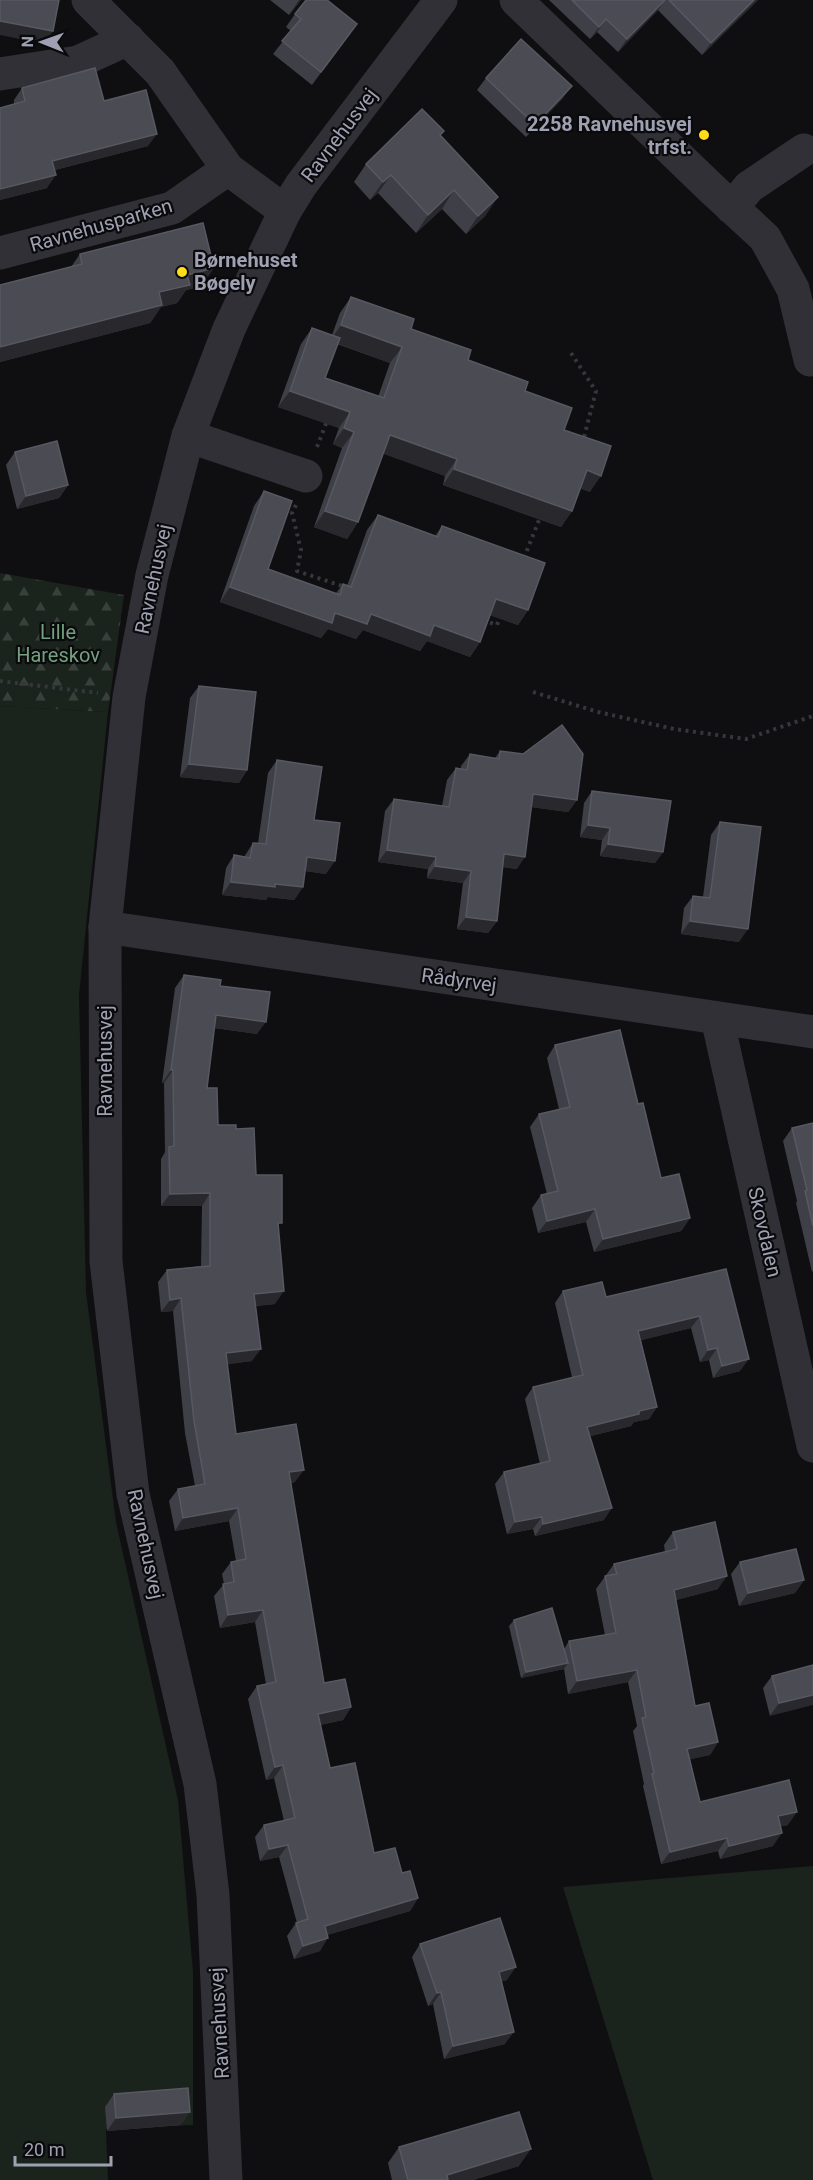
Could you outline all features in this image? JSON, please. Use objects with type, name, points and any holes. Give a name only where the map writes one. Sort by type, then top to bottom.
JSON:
[{"type":"street","points":[[88,0],[160,72],[228,169],[285,211]]},
{"type":"street","points":[[516,0],[765,238],[793,289],[810,360]]},
{"type":"street","name":"Ravnehusvej","points":[[226,2180],[213,1895],[200,1784],[133,1494],[106,1261],[105,927],[129,697],[152,575],[188,436],[229,329],[285,211],[301,185],[432,3]]},
{"type":"street","points":[[0,74],[78,62],[128,39]]},
{"type":"street","points":[[722,198],[749,188],[804,150]]},
{"type":"street","name":"Ravnehusparken","points":[[0,253],[172,208],[228,169]]},
{"type":"street","points":[[188,436],[306,476]]},
{"type":"street","name":"Rådyrvej","points":[[105,927],[813,1032]]},
{"type":"street","name":"Skovdalen","points":[[717,1018],[813,1446]]},
{"type":"path","points":[[571,353],[597,391],[580,448]]},
{"type":"path","points":[[329,416],[292,513],[301,550],[297,571],[352,590]]},
{"type":"path","points":[[522,562],[544,509]]},
{"type":"path","points":[[477,619],[497,625],[501,615]]},
{"type":"path","points":[[0,681],[129,697]]},
{"type":"path","points":[[533,692],[609,715],[674,729],[746,739],[813,716]]},
{"type":"green space","name":"Lille Hareskov","points":[[0,573],[124,595],[108,712],[0,706]]},
{"type":"green space","points":[[0,706],[108,712],[79,995],[86,1292],[116,1522],[178,1800],[193,1972],[193,2125],[106,2129],[108,2180],[0,2180]]},
{"type":"green space","points":[[813,1866],[813,2180],[653,2180],[563,1887]]},
{"type":"building","points":[[0,0],[59,0],[53,31],[0,21]]},
{"type":"building","points":[[306,0],[327,0],[357,24],[321,72],[282,41],[301,19],[295,14]]},
{"type":"building","points":[[572,0],[665,0],[627,39],[606,19],[599,27]]},
{"type":"building","points":[[669,0],[754,0],[711,43]]},
{"type":"building","points":[[521,39],[572,86],[535,125],[486,78]]},
{"type":"building","points":[[95,68],[104,101],[146,90],[157,134],[52,161],[56,175],[0,189],[0,108],[25,101],[22,88]]},
{"type":"building","points":[[422,109],[444,131],[440,135],[498,197],[478,216],[454,190],[428,215],[391,175],[383,182],[366,164]]},
{"type":"building","points":[[203,223],[214,268],[187,275],[190,285],[159,292],[162,305],[0,347],[0,285],[82,264],[80,254]]},
{"type":"building","points":[[351,297],[414,319],[411,329],[471,350],[468,360],[528,382],[525,391],[572,408],[564,430],[611,446],[601,476],[587,470],[572,511],[454,469],[457,459],[390,435],[358,522],[325,511],[354,432],[344,428],[350,412],[290,391],[312,328],[340,338],[325,378],[384,398],[402,347],[341,325]]},
{"type":"building","points":[[57,441],[68,485],[26,496],[15,452]]},
{"type":"building","points":[[264,491],[292,501],[268,569],[340,595],[343,584],[351,587],[378,515],[438,537],[442,526],[545,563],[528,610],[496,599],[480,642],[434,625],[430,636],[371,614],[367,624],[335,613],[332,623],[230,587]]},
{"type":"building","points":[[199,686],[256,692],[247,770],[189,764]]},
{"type":"building","points":[[562,725],[583,754],[577,800],[533,794],[525,857],[504,854],[497,921],[466,917],[471,871],[435,866],[436,857],[387,850],[394,799],[449,807],[456,768],[467,770],[470,754],[499,759],[500,751],[523,754]]},
{"type":"building","points":[[277,760],[322,767],[314,820],[340,823],[335,861],[307,857],[303,887],[275,884],[275,887],[231,882],[234,855],[250,858],[253,843],[266,844]]},
{"type":"building","points":[[592,791],[671,801],[663,852],[608,844],[610,828],[588,825]]},
{"type":"building","points":[[720,822],[761,827],[748,929],[690,921],[693,896],[710,898]]},
{"type":"building","points":[[184,975],[221,980],[220,986],[270,992],[266,1022],[216,1015],[207,1088],[217,1088],[218,1125],[236,1125],[236,1129],[254,1128],[256,1175],[282,1175],[282,1223],[278,1223],[284,1291],[254,1294],[261,1349],[226,1353],[236,1434],[296,1424],[304,1470],[289,1472],[324,1683],[345,1679],[351,1707],[318,1714],[330,1768],[355,1763],[374,1853],[395,1848],[402,1873],[410,1871],[418,1898],[325,1926],[328,1938],[303,1946],[296,1923],[308,1919],[288,1845],[269,1849],[264,1825],[295,1818],[283,1765],[275,1767],[257,1686],[276,1682],[263,1610],[228,1615],[223,1584],[234,1582],[231,1562],[246,1559],[238,1508],[183,1518],[178,1489],[205,1484],[194,1421],[181,1298],[170,1300],[167,1270],[210,1266],[210,1193],[170,1194],[169,1147],[174,1146],[173,1070],[171,1070]]},
{"type":"building","points":[[620,1030],[638,1104],[643,1103],[661,1178],[679,1174],[690,1218],[603,1239],[595,1209],[547,1221],[541,1195],[558,1191],[539,1114],[570,1107],[555,1045]]},
{"type":"building","points":[[813,1123],[813,1226],[792,1128]]},
{"type":"building","points":[[726,1269],[749,1359],[722,1366],[717,1348],[708,1350],[700,1316],[638,1331],[657,1407],[587,1427],[612,1508],[543,1524],[542,1517],[515,1522],[504,1472],[550,1461],[533,1387],[583,1375],[563,1291],[602,1282],[606,1297]]},
{"type":"building","points":[[715,1522],[727,1576],[674,1590],[695,1706],[709,1703],[718,1742],[687,1749],[700,1802],[789,1780],[797,1812],[778,1816],[782,1833],[729,1846],[727,1838],[670,1852],[652,1774],[654,1773],[642,1718],[646,1717],[637,1670],[577,1681],[569,1641],[616,1633],[605,1576],[617,1574],[614,1564],[677,1549],[673,1532]]},
{"type":"building","points":[[796,1549],[804,1580],[748,1593],[740,1562]]},
{"type":"building","points":[[552,1608],[568,1663],[526,1672],[514,1620]]},
{"type":"building","points":[[813,1665],[813,1695],[779,1703],[772,1676]]},
{"type":"building","points":[[500,1918],[516,1967],[499,1972],[514,2032],[453,2046],[441,1992],[437,1993],[420,1944]]},
{"type":"building","points":[[188,2088],[190,2112],[116,2118],[114,2094]]},
{"type":"building","points":[[519,2112],[531,2149],[447,2175],[448,2180],[408,2180],[399,2147]]},
{"type":"place","name":"2258 Ravnehusvej trfst.","points":[[704,135]]},
{"type":"place","name":"Børnehuset Bøgely","points":[[182,272]]}]
